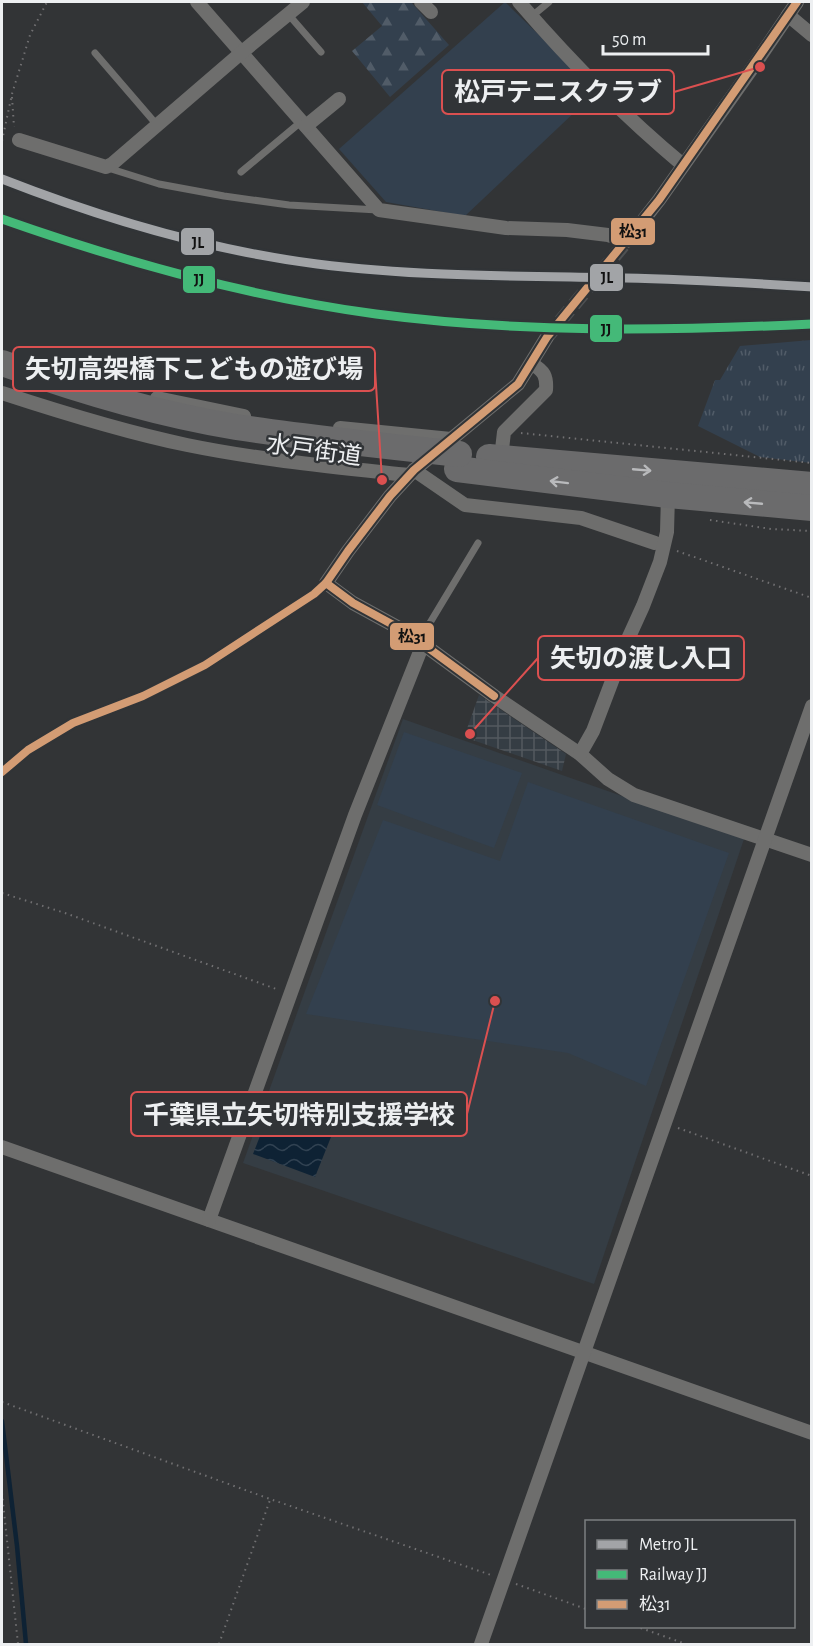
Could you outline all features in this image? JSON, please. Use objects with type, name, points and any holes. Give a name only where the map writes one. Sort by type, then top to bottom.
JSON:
[{"type":"highway","name":"水戸街道","points":[[2,363],[139,407],[234,427],[456,454],[812,485]]},
{"type":"highway","name":"水戸街道","points":[[2,380],[137,421],[222,438],[343,455],[456,454],[668,495],[812,508]]},
{"type":"street","points":[[197,2],[379,210],[506,228],[567,230],[608,235],[627,241],[659,200],[797,2]]},
{"type":"street","points":[[19,140],[106,167],[303,2]]},
{"type":"street","points":[[519,2],[564,52],[683,165]]},
{"type":"street","points":[[788,15],[812,35]]},
{"type":"street","points":[[304,123],[339,99]]},
{"type":"street","points":[[547,337],[518,384],[456,454],[412,473],[390,496],[326,583],[353,603],[421,643],[580,754],[608,780],[634,795],[812,855]]},
{"type":"street","points":[[2,351],[101,384],[166,400],[456,454]]},
{"type":"street","points":[[501,458],[504,432],[546,390],[547,378],[542,370],[532,364]]},
{"type":"street","points":[[2,393],[86,420],[187,445],[290,462],[412,473],[465,506],[581,518],[655,543]]},
{"type":"street","points":[[580,754],[593,731],[660,562],[667,532],[668,495]]},
{"type":"street","points":[[209,1220],[355,815],[421,643]]},
{"type":"street","points":[[482,1644],[812,706]]},
{"type":"street","points":[[2,1148],[812,1433]]},
{"type":"lane","points":[[532,16],[549,2]]},
{"type":"lane","points":[[288,14],[321,52]]},
{"type":"lane","points":[[95,53],[157,125]]},
{"type":"lane","points":[[241,172],[304,123]]},
{"type":"lane","points":[[106,167],[159,184],[224,196],[289,205],[379,210]]},
{"type":"lane","points":[[421,643],[478,543]]},
{"type":"lane","points":[[2,772],[28,750],[73,723],[143,696],[205,665],[315,594],[326,583]]},
{"type":"path","points":[[2,141],[12,94],[30,35],[47,2]]},
{"type":"path","points":[[12,94],[14,134],[19,140]]},
{"type":"path","points":[[504,432],[812,463]]},
{"type":"path","points":[[708,520],[771,529],[812,531]]},
{"type":"path","points":[[671,549],[812,598]]},
{"type":"path","points":[[2,893],[65,913],[290,994]]},
{"type":"path","points":[[664,1123],[812,1176]]},
{"type":"path","points":[[3,1402],[270,1499],[585,1609]]},
{"type":"path","points":[[2,1493],[18,1644]]},
{"type":"path","points":[[219,1644],[270,1499]]},
{"type":"path","points":[[641,1628],[686,1644]]},
{"type":"shaded area","points":[[479,695],[566,754],[562,771],[464,737]]},
{"type":"shaded area","points":[[403,719],[744,839],[594,1284],[243,1163]]},
{"type":"green space","points":[[362,2],[411,2],[449,45],[390,97],[352,51],[382,26]]},
{"type":"green space","points":[[505,2],[597,91],[465,216],[386,202],[339,149]]},
{"type":"green space","points":[[811,340],[811,463],[760,457],[698,426],[715,380],[720,380],[740,346]]},
{"type":"green space","points":[[404,732],[522,773],[494,848],[377,805]]},
{"type":"green space","points":[[528,782],[729,853],[646,1086],[568,1053],[306,1014],[383,820],[500,861]]},
{"type":"water","points":[[269,1113],[331,1137],[315,1177],[253,1154]]},
{"type":"waterway","points":[[2,1421],[26,1644]]},
{"type":"tunnel","points":[[547,337],[627,241]]},
{"type":"metro line","name":"JL","points":[[2,179],[118,220],[196,242],[317,264],[432,274],[672,279],[812,287]]},
{"type":"rail line","name":"JJ","points":[[2,219],[94,250],[234,288],[376,314],[484,325],[593,329],[812,324]]},
{"type":"transit line","name":"松31","points":[[2,772],[28,750],[73,723],[143,696],[205,665],[314,594],[326,583],[390,496],[414,470],[518,384],[547,337],[659,200],[797,2]]},
{"type":"transit line","name":"松31","points":[[326,583],[353,603],[423,644],[494,696]]},
{"type":"place","name":"松戸テニスクラブ","points":[[760,67]]},
{"type":"place","name":"矢切高架橋下こどもの遊び場","points":[[382,480]]},
{"type":"place","name":"矢切の渡し入口","points":[[470,734]]},
{"type":"place","name":"千葉県立矢切特別支援学校","points":[[495,1001]]}]
